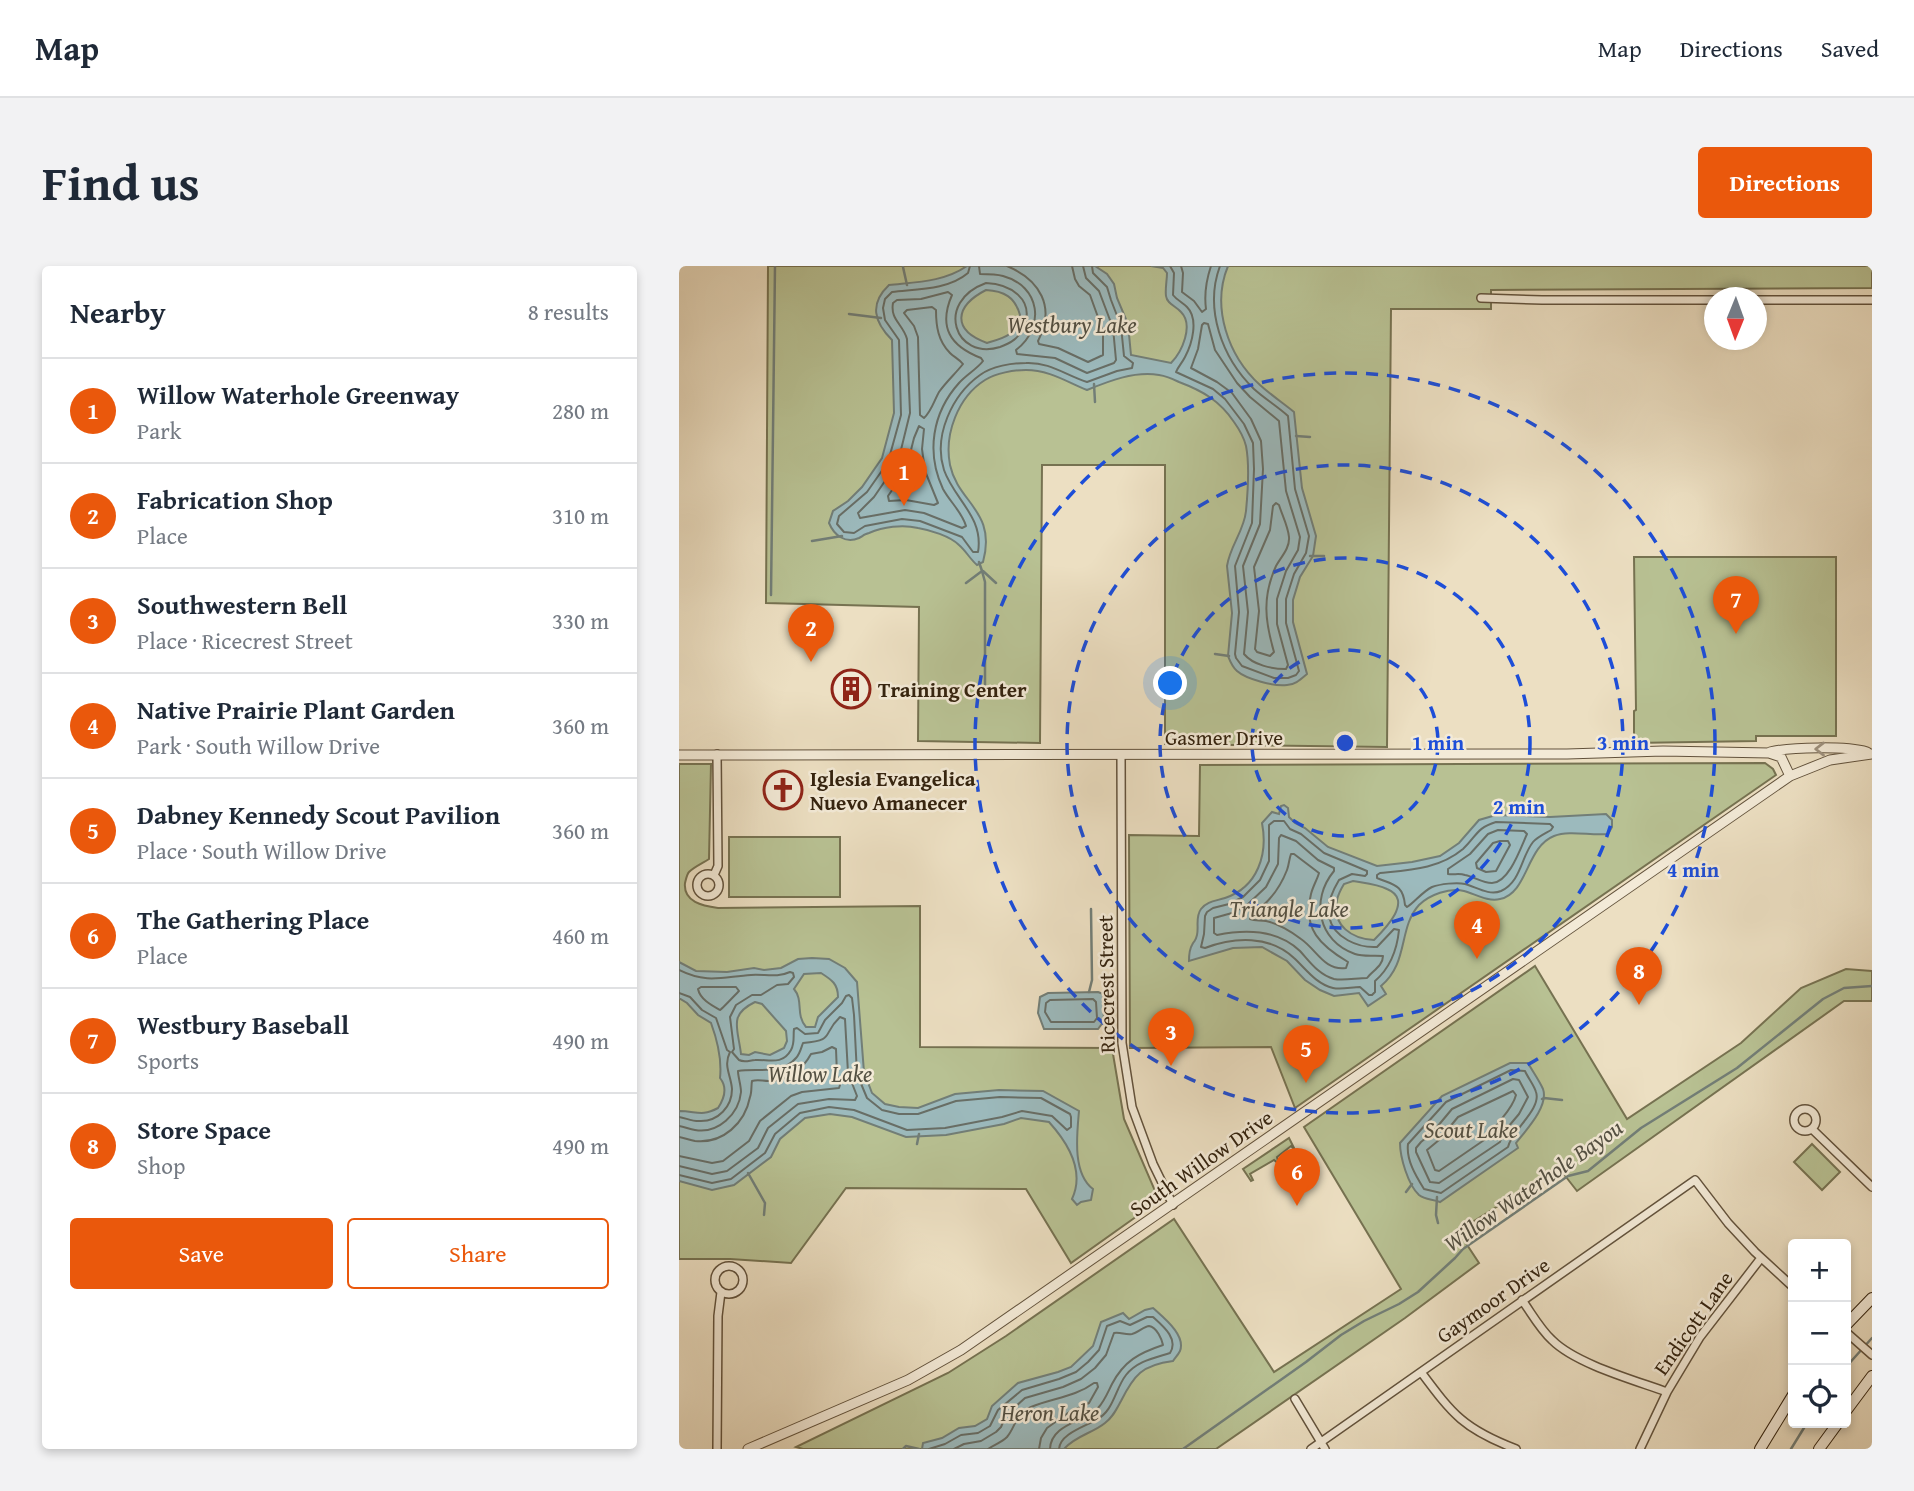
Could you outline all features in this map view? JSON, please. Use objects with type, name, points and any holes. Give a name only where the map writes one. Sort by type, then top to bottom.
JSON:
[{"type":"main road","points":[[1851,1320],[1872,1298]]},
{"type":"main road","points":[[1851,1404],[1872,1376]]},
{"type":"main road","points":[[1761,1449],[1788,1403]]},
{"type":"main road","points":[[1819,1449],[1834,1428]]},
{"type":"street","points":[[1481,298],[1704,300]]},
{"type":"street","points":[[1767,300],[1872,300]]},
{"type":"street","name":"Gasmer Drive","points":[[679,755],[1581,754],[1663,751],[1769,753],[1782,749],[1857,749],[1872,753]]},
{"type":"street","points":[[1769,753],[1781,757],[1790,776]]},
{"type":"street","name":"South Willow Drive","points":[[748,1449],[908,1380],[972,1343],[1790,776],[1831,760],[1872,753]]},
{"type":"street","points":[[713,875],[718,866],[717,754]]},
{"type":"street","name":"Ricecrest Street","points":[[1121,754],[1122,1043],[1132,1107],[1153,1164],[1174,1205]]},
{"type":"street","points":[[1812,1129],[1872,1187]]},
{"type":"street","name":"Gaymoor Drive","points":[[1311,1449],[1323,1446],[1421,1372],[1695,1180],[1728,1223],[1761,1258]]},
{"type":"street","points":[[1761,1258],[1788,1282]]},
{"type":"street","name":"Endicott Lane","points":[[1640,1449],[1667,1392],[1700,1337],[1761,1258]]},
{"type":"street","points":[[729,1266],[736,1268],[743,1279],[740,1288],[731,1294],[721,1292],[715,1282],[718,1270],[729,1266]]},
{"type":"street","points":[[717,1449],[718,1316],[721,1292]]},
{"type":"street","points":[[1523,1300],[1543,1331],[1566,1351],[1667,1392]]},
{"type":"street","points":[[1851,1337],[1872,1355]]},
{"type":"street","points":[[1421,1372],[1446,1406],[1467,1425],[1516,1449]]},
{"type":"street","points":[[1295,1399],[1323,1446]]},
{"type":"green space","points":[[768,266],[1872,266],[1872,288],[1491,290],[1491,309],[1391,309],[1387,747],[1165,744],[1165,465],[1042,465],[1040,743],[918,741],[919,607],[766,603]]},
{"type":"green space","points":[[1634,557],[1836,557],[1836,736],[1756,736],[1756,741],[1634,743]]},
{"type":"green space","points":[[1765,763],[1776,775],[1295,1108],[1271,1047],[1130,1048],[1129,835],[1199,836],[1200,765]]},
{"type":"green space","points":[[679,764],[711,764],[709,859],[688,874],[685,889],[691,899],[718,908],[920,906],[920,1047],[1112,1048],[1124,1119],[1156,1193],[1154,1204],[1071,1263],[1026,1189],[846,1188],[791,1263],[679,1259]]},
{"type":"green space","points":[[729,837],[840,837],[840,897],[729,897]]},
{"type":"green space","points":[[1535,966],[1627,1119],[1741,1043],[1801,988],[1846,969],[1872,971],[1872,1001],[1844,1001],[1577,1191],[1559,1168],[1458,1231],[1479,1263],[1405,1318],[1216,1449],[796,1447],[948,1373],[1174,1219],[1274,1372],[1401,1289],[1304,1127]]},
{"type":"green space","points":[[1289,1138],[1295,1150],[1291,1146],[1277,1157],[1279,1164],[1274,1160],[1250,1174],[1253,1180],[1251,1181],[1243,1169]]},
{"type":"green space","points":[[1812,1144],[1840,1172],[1822,1190],[1794,1162]]},
{"type":"water","name":"Westbury Lake","points":[[967,266],[1095,266],[1107,274],[1114,284],[1128,324],[1131,355],[1171,363],[1185,338],[1185,317],[1167,299],[1167,273],[1163,268],[1151,266],[1228,266],[1221,298],[1222,314],[1231,345],[1239,360],[1264,389],[1294,412],[1302,488],[1316,536],[1313,556],[1300,577],[1293,600],[1293,622],[1307,674],[1293,684],[1275,685],[1241,674],[1230,662],[1228,656],[1232,613],[1227,566],[1246,511],[1246,446],[1236,425],[1217,402],[1196,389],[1167,377],[1150,374],[1131,376],[1087,390],[1050,374],[1021,370],[994,375],[975,387],[955,417],[949,453],[954,478],[981,519],[985,531],[983,562],[977,565],[955,542],[923,529],[906,526],[880,529],[854,540],[845,539],[834,531],[829,523],[833,511],[862,487],[882,458],[894,413],[892,340],[878,320],[876,306],[879,299],[889,285],[929,280]],"holes":[[[986,290],[1012,299],[1020,315],[1009,335],[987,343],[967,331],[961,318],[963,310],[976,296]]]},
{"type":"water","name":"Triangle Lake","points":[[1281,806],[1288,808],[1289,817],[1295,823],[1328,847],[1377,866],[1440,856],[1459,843],[1479,820],[1496,815],[1550,817],[1606,814],[1612,820],[1612,827],[1608,834],[1567,833],[1554,836],[1538,850],[1516,888],[1500,899],[1486,899],[1464,891],[1452,890],[1423,901],[1412,914],[1396,967],[1381,986],[1386,994],[1368,1006],[1359,993],[1334,996],[1320,990],[1305,980],[1287,961],[1262,947],[1233,948],[1189,961],[1201,909],[1209,903],[1236,893],[1253,878],[1262,857],[1262,823],[1272,812],[1279,814]],"holes":[[[1353,881],[1387,889],[1395,894],[1398,900],[1395,915],[1374,940],[1351,934],[1337,917],[1339,894],[1344,884]]]},
{"type":"water","name":"Willow Lake","points":[[798,959],[829,959],[845,968],[857,982],[864,1072],[872,1093],[885,1104],[918,1108],[955,1094],[999,1090],[1043,1091],[1079,1111],[1077,1153],[1086,1182],[1093,1189],[1091,1200],[1077,1205],[1072,1199],[1077,1178],[1073,1158],[1049,1122],[1021,1118],[946,1135],[906,1137],[852,1117],[830,1114],[805,1118],[780,1139],[771,1157],[734,1185],[712,1190],[679,1181],[679,1111],[712,1111],[718,1108],[724,1090],[720,1078],[719,1050],[711,1023],[679,998],[679,962],[696,971],[727,972],[781,968]],"holes":[[[821,973],[834,983],[838,997],[818,1017],[815,1027],[806,1027],[794,989],[804,974]],[[755,1002],[762,1004],[786,1031],[787,1041],[784,1048],[770,1055],[755,1052],[749,1055],[741,1054],[738,1017]]]},
{"type":"water","points":[[1048,993],[1103,994],[1104,1021],[1098,1029],[1044,1029],[1038,1013],[1040,997]]},
{"type":"water","name":"Scout Lake","points":[[1510,1063],[1528,1063],[1543,1089],[1544,1096],[1540,1110],[1516,1143],[1518,1148],[1440,1202],[1421,1197],[1408,1178],[1400,1143],[1442,1096]]},
{"type":"water","name":"Heron Lake","points":[[1153,1308],[1177,1333],[1180,1351],[1173,1361],[1154,1365],[1140,1373],[1130,1384],[1108,1421],[1064,1449],[922,1449],[923,1443],[942,1438],[959,1428],[975,1426],[987,1419],[992,1406],[1018,1383],[1071,1367],[1093,1346],[1101,1322],[1123,1313],[1129,1319]]},
{"type":"waterway","points":[[771,595],[775,266]]},
{"type":"waterway","points":[[903,267],[907,285]]},
{"type":"waterway","points":[[849,314],[881,318]]},
{"type":"waterway","points":[[1094,384],[1095,402]]},
{"type":"waterway","points":[[1296,436],[1310,437]]},
{"type":"waterway","points":[[812,541],[842,536]]},
{"type":"waterway","points":[[1310,556],[1324,556]]},
{"type":"waterway","points":[[966,583],[982,571],[979,562]]},
{"type":"waterway","points":[[982,571],[985,582],[985,693]]},
{"type":"waterway","points":[[983,571],[996,583]]},
{"type":"waterway","points":[[1215,654],[1229,656]]},
{"type":"waterway","points":[[1089,992],[1092,980],[1091,909]]},
{"type":"waterway","name":"Willow Waterhole Bayou","points":[[1183,1449],[1341,1335],[1418,1292],[1463,1249],[1568,1176],[1588,1171],[1641,1128],[1737,1068],[1823,999],[1844,988],[1872,986]]},
{"type":"waterway","points":[[1542,1099],[1562,1100]]},
{"type":"waterway","points":[[917,1144],[919,1134]]},
{"type":"waterway","points":[[748,1173],[765,1203],[764,1215]]},
{"type":"waterway","points":[[1406,1192],[1412,1184]]},
{"type":"waterway","points":[[1437,1197],[1438,1223]]},
{"type":"waterway","points":[[1848,1365],[1872,1338]]},
{"type":"waterway","points":[[1791,1449],[1804,1428]]},
{"type":"waterway","points":[[903,1449],[906,1446],[919,1449]]},
{"type":"place","name":"Willow Waterhole Greenway","points":[[904,506]]},
{"type":"place","name":"Westbury Baseball","points":[[1736,634]]},
{"type":"place","name":"Fabrication Shop","points":[[811,662]]},
{"type":"place","name":"Training Center","points":[[851,689]]},
{"type":"place","name":"Iglesia Evangelica Nuevo Amanecer","points":[[783,790]]},
{"type":"place","name":"Native Prairie Plant Garden","points":[[1477,959]]},
{"type":"place","name":"Store Space","points":[[1639,1005]]},
{"type":"place","name":"Southwestern Bell","points":[[1171,1066]]},
{"type":"place","name":"Dabney Kennedy Scout Pavilion","points":[[1306,1083]]},
{"type":"place","name":"The Gathering Place","points":[[1297,1206]]}]
